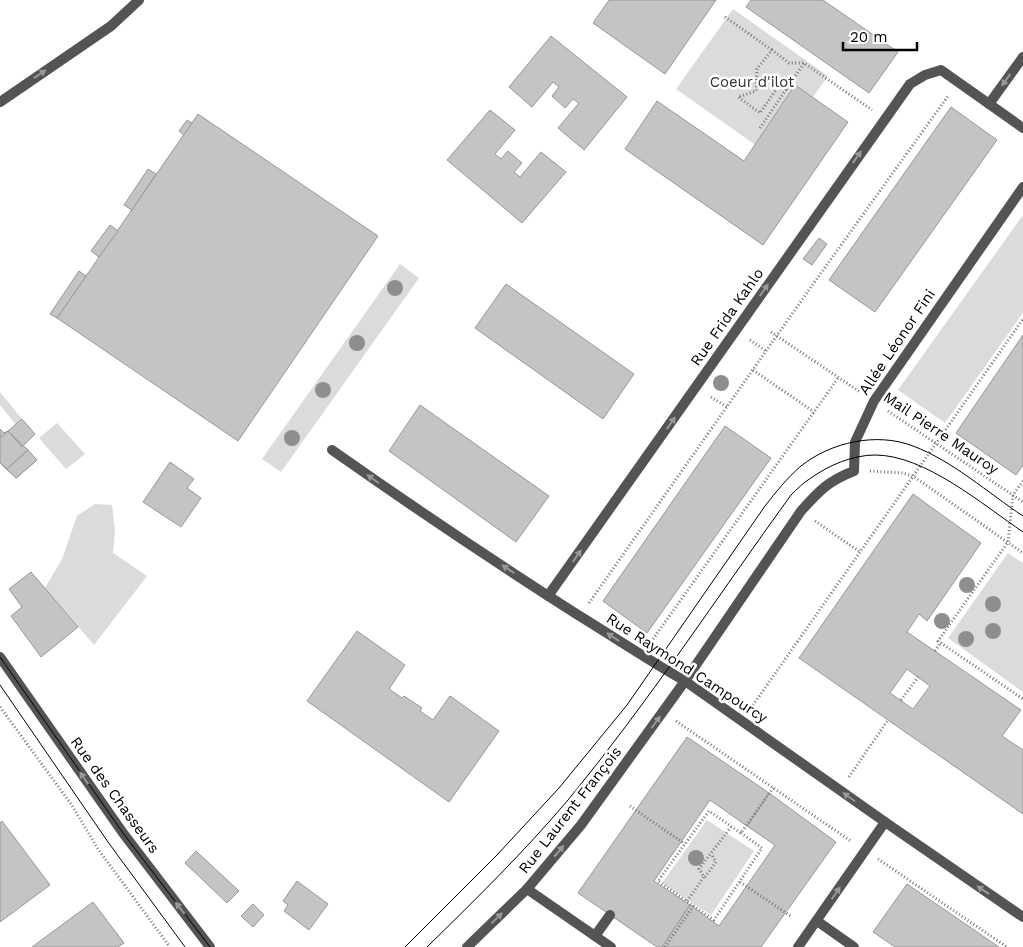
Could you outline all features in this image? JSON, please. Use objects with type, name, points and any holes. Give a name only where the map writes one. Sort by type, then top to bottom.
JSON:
[{"type":"street","points":[[0,102],[112,26],[139,0]]},
{"type":"street","points":[[989,104],[1023,57]]},
{"type":"street","name":"Rue Frida Kahlo","points":[[548,596],[910,84],[925,75],[941,70],[958,82]]},
{"type":"street","points":[[958,82],[1023,128]]},
{"type":"street","name":"Allée Léonor Fini","points":[[854,471],[855,442],[874,401],[1023,187]]},
{"type":"street","name":"Rue Raymond Campourcy","points":[[332,450],[406,502],[548,596],[685,681],[1023,917]]},
{"type":"street","points":[[685,681],[801,511],[824,486],[840,476],[854,471]]},
{"type":"street","name":"Rue des Chasseurs","points":[[0,657],[123,834],[210,947]]},
{"type":"street","name":"Rue Laurent François","points":[[467,947],[527,889],[581,825],[685,681]]},
{"type":"street","points":[[798,947],[885,822]]},
{"type":"street","points":[[527,889],[611,947]]},
{"type":"street","points":[[595,936],[610,915]]},
{"type":"street","points":[[817,921],[854,947]]},
{"type":"path","points":[[725,17],[790,63],[804,63],[884,119]]},
{"type":"path","points":[[772,50],[757,69],[756,91],[738,96],[760,113],[780,84],[786,90]]},
{"type":"path","points":[[760,128],[804,63]]},
{"type":"path","points":[[580,616],[958,82]]},
{"type":"path","points":[[741,721],[1023,319]]},
{"type":"path","name":"Mail Pierre Mauroy","points":[[771,332],[1023,502]]},
{"type":"path","points":[[753,370],[814,412]]},
{"type":"path","points":[[642,655],[838,378]]},
{"type":"path","points":[[854,471],[902,473],[913,476],[1023,553]]},
{"type":"path","points":[[935,652],[940,642],[938,641],[1008,542],[1013,495],[1023,481]]},
{"type":"path","points":[[801,511],[860,552]]},
{"type":"path","points":[[940,642],[1023,699]]},
{"type":"path","points":[[901,700],[918,677]]},
{"type":"path","points":[[0,707],[71,804],[98,849],[170,947]]},
{"type":"path","points":[[663,712],[1007,947]]},
{"type":"path","points":[[840,791],[888,720]]},
{"type":"path","points":[[741,833],[773,788]]},
{"type":"path","points":[[630,806],[685,844]]},
{"type":"path","points":[[710,811],[741,833],[762,848],[714,920],[658,881],[710,811]]},
{"type":"path","points":[[704,877],[699,869],[731,827]]},
{"type":"path","points":[[687,901],[716,862],[711,854]]},
{"type":"path","points":[[740,882],[792,917]]},
{"type":"path","points":[[665,947],[694,905]]},
{"type":"green space","name":"Coeur d'ilot","points":[[733,9],[828,76],[771,156],[676,89]]},
{"type":"green space","points":[[1023,215],[1023,313],[945,423],[898,390]]},
{"type":"green space","points":[[400,264],[419,278],[281,472],[262,459]]},
{"type":"green space","points":[[0,392],[22,419],[16,425],[0,405]]},
{"type":"green space","points":[[57,423],[85,454],[66,469],[39,438]]},
{"type":"green space","points":[[95,504],[112,505],[115,530],[113,553],[147,576],[94,645],[45,588],[62,559],[77,516]]},
{"type":"green space","points":[[1008,553],[1023,563],[1023,692],[948,638]]},
{"type":"green space","points":[[707,820],[754,851],[711,915],[662,883]]},
{"type":"building","points":[[609,0],[716,0],[665,74],[593,23]]},
{"type":"building","points":[[751,0],[823,0],[898,52],[869,93],[746,7]]},
{"type":"building","points":[[551,36],[627,97],[584,150],[558,128],[579,103],[573,99],[565,108],[552,96],[559,87],[553,82],[532,107],[509,87]]},
{"type":"building","points":[[795,85],[848,122],[763,245],[625,149],[657,101],[744,161]]},
{"type":"building","points":[[951,107],[997,140],[875,312],[829,280]]},
{"type":"building","points":[[490,110],[515,130],[495,154],[501,159],[508,151],[522,163],[514,172],[520,177],[541,152],[566,172],[522,223],[447,160]]},
{"type":"building","points":[[198,114],[378,236],[238,441],[57,318]]},
{"type":"building","points":[[187,120],[192,123],[184,135],[179,131]]},
{"type":"building","points":[[148,169],[156,174],[132,210],[124,205]]},
{"type":"building","points":[[110,225],[118,231],[99,257],[91,251]]},
{"type":"building","points":[[819,238],[827,244],[812,265],[803,259]]},
{"type":"building","points":[[79,271],[86,276],[57,318],[50,314]]},
{"type":"building","points":[[506,284],[634,374],[603,419],[475,328]]},
{"type":"building","points":[[1023,335],[1023,465],[1016,475],[956,433]]},
{"type":"building","points":[[420,405],[549,496],[516,542],[389,451]]},
{"type":"building","points":[[22,419],[35,434],[22,447],[8,431]]},
{"type":"building","points":[[725,426],[771,458],[647,633],[603,601]]},
{"type":"building","points":[[0,429],[4,433],[8,431],[37,460],[16,478],[0,463]]},
{"type":"building","points":[[8,431],[22,447],[23,445],[28,450],[7,469],[0,463],[0,438]]},
{"type":"building","points":[[28,450],[37,460],[16,478],[7,469]]},
{"type":"building","points":[[170,462],[194,479],[187,488],[201,498],[181,527],[143,502]]},
{"type":"building","points":[[913,494],[981,543],[927,621],[919,614],[907,632],[1021,710],[1002,736],[1023,750],[1023,814],[799,658]],"holes":[[[907,669],[930,686],[913,709],[890,693]]]},
{"type":"building","points":[[31,572],[78,627],[41,657],[11,616],[22,607],[9,589]]},
{"type":"building","points":[[357,631],[405,665],[389,689],[422,708],[420,711],[433,720],[450,696],[499,731],[449,802],[307,701]]},
{"type":"building","points":[[687,737],[769,793],[747,826],[710,800],[654,881],[690,905],[662,947],[657,947],[578,893]]},
{"type":"building","points":[[769,793],[836,842],[761,947],[662,947],[690,905],[719,926],[775,845],[747,826]]},
{"type":"building","points":[[2,821],[50,885],[0,922],[0,823]]},
{"type":"building","points":[[196,851],[239,891],[227,903],[185,863]]},
{"type":"building","points":[[297,881],[328,904],[309,930],[284,911],[288,905],[283,901]]},
{"type":"building","points":[[907,884],[999,947],[895,947],[873,932]]},
{"type":"building","points":[[93,902],[124,943],[118,947],[32,947]]},
{"type":"building","points":[[253,904],[264,915],[253,927],[241,916]]},
{"type":"tram line","points":[[405,947],[497,855],[559,788],[627,705],[765,506],[786,480],[801,466],[840,445],[870,440],[899,442],[928,452],[942,460],[1023,516]]},
{"type":"tram line","points":[[427,947],[517,857],[568,800],[654,688],[791,495],[808,480],[826,469],[850,459],[867,455],[894,457],[914,463],[953,483],[1023,532]]},
{"type":"tram line","points":[[0,657],[123,833],[210,947]]},
{"type":"tram line","points":[[0,685],[108,842],[185,947]]}]
